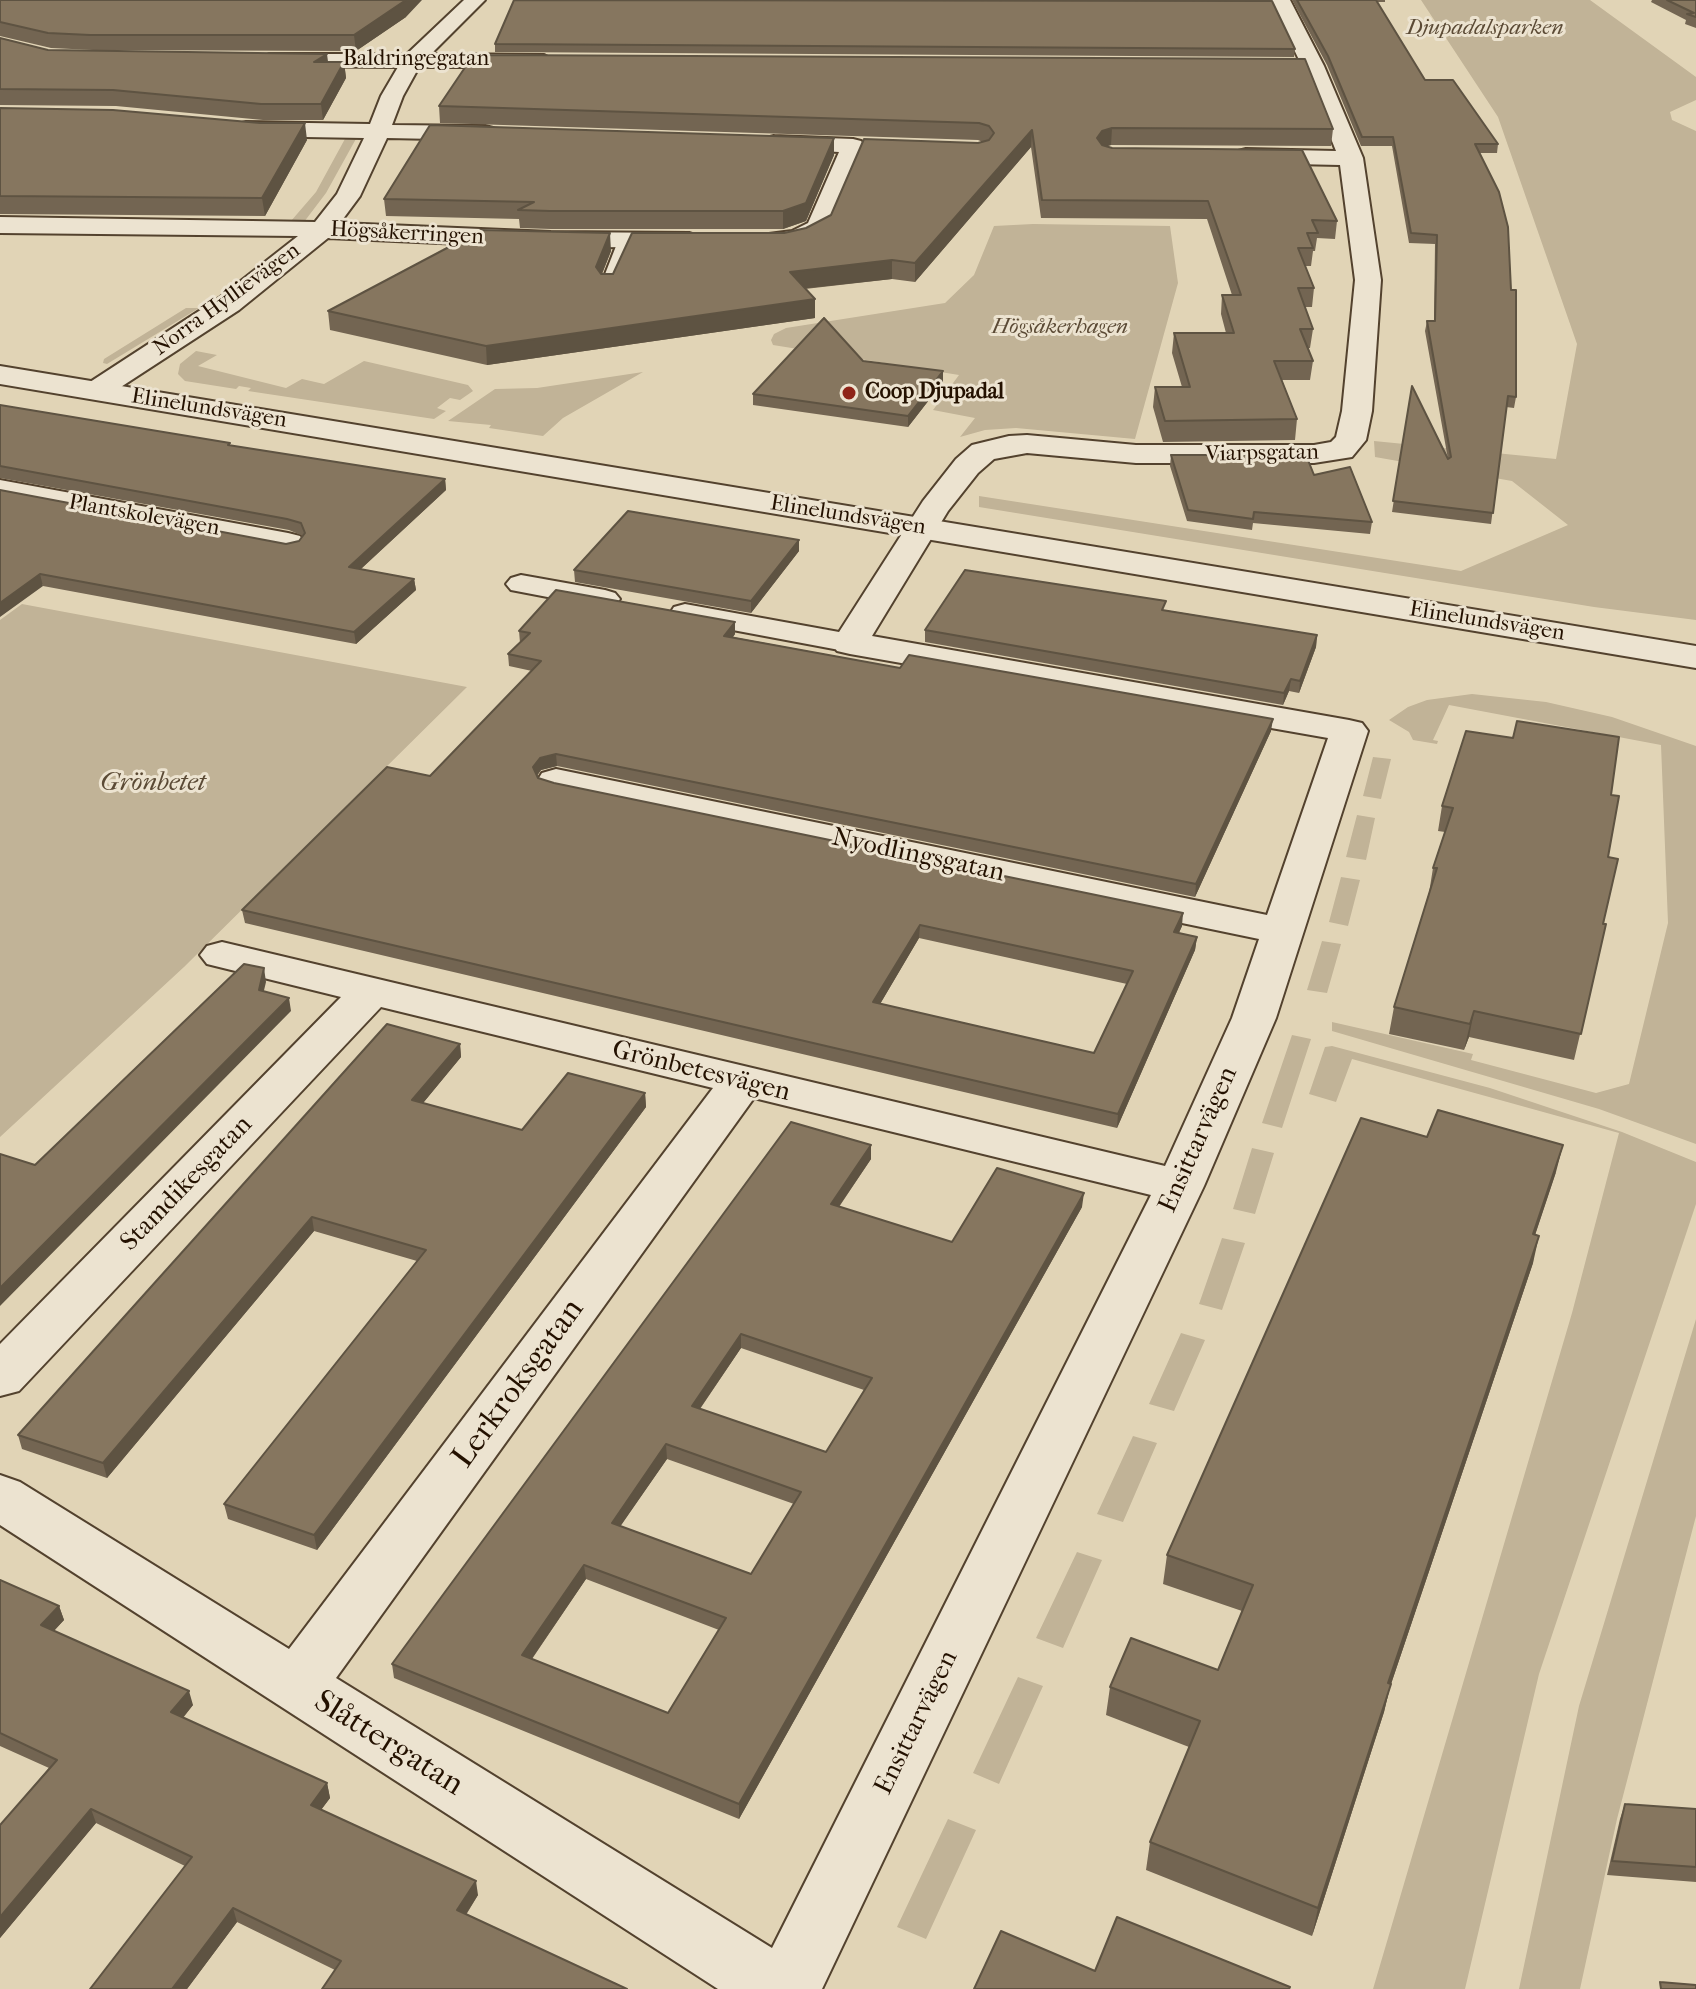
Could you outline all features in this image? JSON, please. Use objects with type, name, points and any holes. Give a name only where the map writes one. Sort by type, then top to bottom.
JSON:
[{"type":"street","name":"Norra Hyllievägen","points":[[97,390],[229,304],[322,230],[348,196],[366,164],[392,96],[412,61],[475,0]]},
{"type":"street","points":[[1183,0],[1280,0]]},
{"type":"street","name":"Viarpsgatan","points":[[923,528],[934,508],[967,466],[983,452],[1009,445],[1174,455],[1322,453],[1347,445],[1357,411],[1368,280],[1351,158],[1313,66],[1280,0]]},
{"type":"street","name":"Baldringegatan","points":[[252,60],[565,61]]},
{"type":"street","points":[[1283,66],[1313,66]]},
{"type":"street","points":[[220,128],[503,134]]},
{"type":"street","points":[[740,240],[797,238],[819,227],[861,146],[751,142]]},
{"type":"street","points":[[1216,156],[1351,158]]},
{"type":"street","name":"Högsåkerringen","points":[[0,225],[235,226],[626,241],[710,241]]},
{"type":"street","name":"Elinelundsvägen","points":[[0,375],[1696,657]]},
{"type":"street","name":"Plantskolevägen","points":[[0,489],[288,543]]},
{"type":"street","points":[[850,643],[923,528]]},
{"type":"street","points":[[521,584],[627,603]]},
{"type":"street","name":"Ensittarvägen","points":[[658,608],[1349,731],[1254,1018],[1180,1186],[787,1989]]},
{"type":"street","name":"Nyodlingsgatan","points":[[556,781],[1281,931]]},
{"type":"street","name":"Grönbetesvägen","points":[[222,955],[1180,1186]]},
{"type":"street","name":"Stamdikesgatan","points":[[0,1377],[373,990]]},
{"type":"street","name":"Lerkroksgatan","points":[[296,1686],[742,1082]]},
{"type":"street","name":"Slåttergatan","points":[[0,1497],[777,1989]]},
{"type":"lane","points":[[608,287],[626,241]]},
{"type":"green space","name":"Djupadalsparken","points":[[1421,0],[1590,0],[1696,77],[1696,100],[1670,112],[1672,120],[1696,131],[1696,620],[1594,607],[979,507],[979,496],[1461,571],[1568,525],[1512,481],[1375,457],[1374,441],[1556,459],[1577,344],[1498,117]]},
{"type":"green space","points":[[346,137],[357,137],[326,193],[304,222],[291,221],[316,192]]},
{"type":"green space","name":"Högsåkerhagen","points":[[994,226],[1170,226],[1178,283],[1135,439],[1016,428],[985,430],[960,437],[975,418],[933,410],[959,375],[773,345],[771,340],[774,334],[786,328],[945,303],[974,275]]},
{"type":"green space","points":[[186,308],[199,308],[107,364],[103,363],[104,359]]},
{"type":"green space","points":[[196,351],[217,355],[198,366],[286,388],[302,379],[324,384],[364,361],[468,385],[473,391],[460,400],[450,398],[437,408],[446,411],[434,419],[248,391],[251,388],[239,386],[236,389],[185,381],[178,374],[180,364]]},
{"type":"green space","points":[[643,372],[563,418],[543,436],[489,428],[491,425],[448,421],[495,389],[537,388]]},
{"type":"green space","name":"Grönbetet","points":[[22,604],[467,687],[184,967],[0,1137],[0,620]]},
{"type":"green space","points":[[1472,694],[1546,702],[1612,717],[1696,746],[1696,1144],[1599,1109],[1332,1031],[1332,1022],[1473,1054],[1471,1060],[1596,1093],[1629,1084],[1668,923],[1661,745],[1449,705],[1433,740],[1438,741],[1437,744],[1413,740],[1409,732],[1389,720],[1408,707],[1427,700]]},
{"type":"green space","points":[[1373,757],[1391,759],[1381,799],[1363,796]]},
{"type":"green space","points":[[1357,815],[1375,818],[1366,860],[1346,857]]},
{"type":"green space","points":[[1341,877],[1360,880],[1348,926],[1329,922]]},
{"type":"green space","points":[[1322,941],[1341,944],[1327,993],[1307,990]]},
{"type":"green space","points":[[1292,1035],[1311,1039],[1282,1128],[1262,1123]]},
{"type":"green space","points":[[1332,1046],[1490,1088],[1622,1132],[1696,1162],[1696,1204],[1539,1674],[1465,1989],[1373,1989],[1572,1313],[1619,1133],[1352,1059],[1336,1102],[1309,1094],[1325,1047]]},
{"type":"green space","points":[[1252,1148],[1274,1153],[1255,1214],[1233,1209]]},
{"type":"green space","points":[[1222,1238],[1245,1243],[1222,1310],[1199,1304]]},
{"type":"green space","points":[[1696,1319],[1696,1516],[1617,1819],[1580,1989],[1519,1989],[1579,1706]]},
{"type":"green space","points":[[1181,1333],[1205,1340],[1174,1411],[1149,1404]]},
{"type":"green space","points":[[1133,1436],[1157,1443],[1123,1522],[1097,1514]]},
{"type":"green space","points":[[1077,1552],[1102,1560],[1063,1648],[1036,1638]]},
{"type":"green space","points":[[1018,1677],[1043,1686],[999,1784],[973,1773]]},
{"type":"green space","points":[[948,1819],[976,1830],[926,1939],[897,1927]]},
{"type":"building","points":[[0,0],[406,0],[354,35],[90,35],[48,33],[0,22]]},
{"type":"building","points":[[514,0],[1272,1],[1295,49],[495,44]]},
{"type":"building","points":[[1297,0],[1376,0],[1425,80],[1453,80],[1498,144],[1475,144],[1499,192],[1508,227],[1511,290],[1516,290],[1516,397],[1508,396],[1493,513],[1393,501],[1412,386],[1448,459],[1451,457],[1427,321],[1435,321],[1437,235],[1411,233],[1393,137],[1362,137],[1328,56]]},
{"type":"building","points":[[1667,0],[1696,0],[1696,17],[1687,14],[1694,13]]},
{"type":"building","points":[[0,38],[48,50],[327,54],[314,62],[344,62],[321,104],[261,104],[113,90],[0,89]]},
{"type":"building","points":[[486,55],[1305,59],[1333,129],[1112,128],[1102,131],[1097,138],[1102,145],[1112,148],[1302,150],[1337,221],[1312,220],[1318,233],[1307,233],[1313,248],[1298,248],[1314,288],[1298,288],[1313,329],[1300,329],[1313,361],[1274,361],[1297,419],[1165,421],[1155,387],[1190,387],[1174,333],[1234,333],[1222,295],[1241,295],[1208,201],[1042,200],[1032,130],[915,263],[892,260],[790,272],[815,299],[486,346],[328,311],[481,230],[610,233],[596,267],[601,274],[613,274],[632,233],[784,233],[806,228],[831,215],[864,139],[978,143],[989,140],[994,133],[989,126],[979,123],[439,106],[468,63],[483,63]]},
{"type":"building","points":[[0,108],[113,110],[260,123],[305,123],[262,198],[0,196]]},
{"type":"building","points":[[430,125],[834,138],[806,203],[783,211],[550,211],[518,210],[534,202],[384,199]]},
{"type":"building","name":"Coop Djupadal","points":[[824,318],[863,361],[943,371],[908,416],[753,394]]},
{"type":"building","points":[[0,405],[445,479],[349,567],[414,579],[354,632],[40,574],[0,603],[0,490],[286,544],[299,541],[305,533],[301,523],[287,519],[0,466]]},
{"type":"building","points":[[1171,455],[1306,455],[1314,475],[1350,467],[1372,522],[1254,512],[1253,519],[1188,510]]},
{"type":"building","points":[[628,511],[799,540],[751,601],[574,570]]},
{"type":"building","points":[[965,570],[1166,601],[1162,610],[1317,635],[1300,681],[1291,679],[1284,693],[925,630]]},
{"type":"building","points":[[556,590],[735,622],[724,636],[900,668],[909,655],[1273,719],[1196,884],[556,754],[540,758],[533,767],[538,778],[554,783],[1183,913],[1174,932],[1197,937],[1118,1114],[242,910],[387,767],[430,776],[541,661],[508,654],[530,633],[519,631]],"holes":[[[920,925],[1133,971],[1094,1053],[873,1002]]]},
{"type":"building","points":[[1517,721],[1619,737],[1611,795],[1619,796],[1608,857],[1618,859],[1581,1034],[1474,1011],[1470,1024],[1394,1007],[1453,808],[1442,806],[1466,731],[1513,738]]},
{"type":"building","points":[[244,964],[264,968],[259,990],[289,998],[0,1288],[0,1154],[35,1165]]},
{"type":"building","points":[[387,1024],[460,1044],[412,1100],[522,1130],[568,1073],[645,1093],[314,1535],[224,1504],[426,1250],[312,1217],[103,1463],[18,1435]]},
{"type":"building","points":[[1438,1110],[1563,1145],[1533,1234],[1539,1236],[1388,1683],[1391,1684],[1318,1908],[1150,1842],[1200,1721],[1110,1687],[1131,1638],[1218,1670],[1253,1585],[1167,1555],[1361,1118],[1427,1137]]},
{"type":"building","points":[[791,1122],[871,1145],[831,1204],[952,1242],[997,1168],[1084,1193],[739,1804],[392,1664]],"holes":[[[741,1334],[872,1378],[826,1452],[692,1406]],[[666,1444],[801,1492],[751,1574],[612,1523]],[[584,1565],[726,1618],[668,1713],[522,1655]]]},
{"type":"building","points":[[0,1580],[59,1606],[41,1625],[189,1691],[171,1712],[327,1783],[311,1805],[476,1881],[457,1910],[627,1989],[322,1989],[341,1961],[233,1908],[172,1989],[90,1989],[192,1857],[91,1809],[0,1917],[0,1825],[57,1760],[0,1733]]},
{"type":"building","points":[[1625,1804],[1696,1809],[1696,1867],[1612,1861]]},
{"type":"building","points":[[1117,1917],[1290,1987],[974,1989],[1001,1931],[1095,1971]]},
{"type":"building","points":[[1660,1982],[1696,1985],[1696,1989],[1661,1989]]},
{"type":"place","name":"Coop Djupadal","points":[[849,393]]}]
